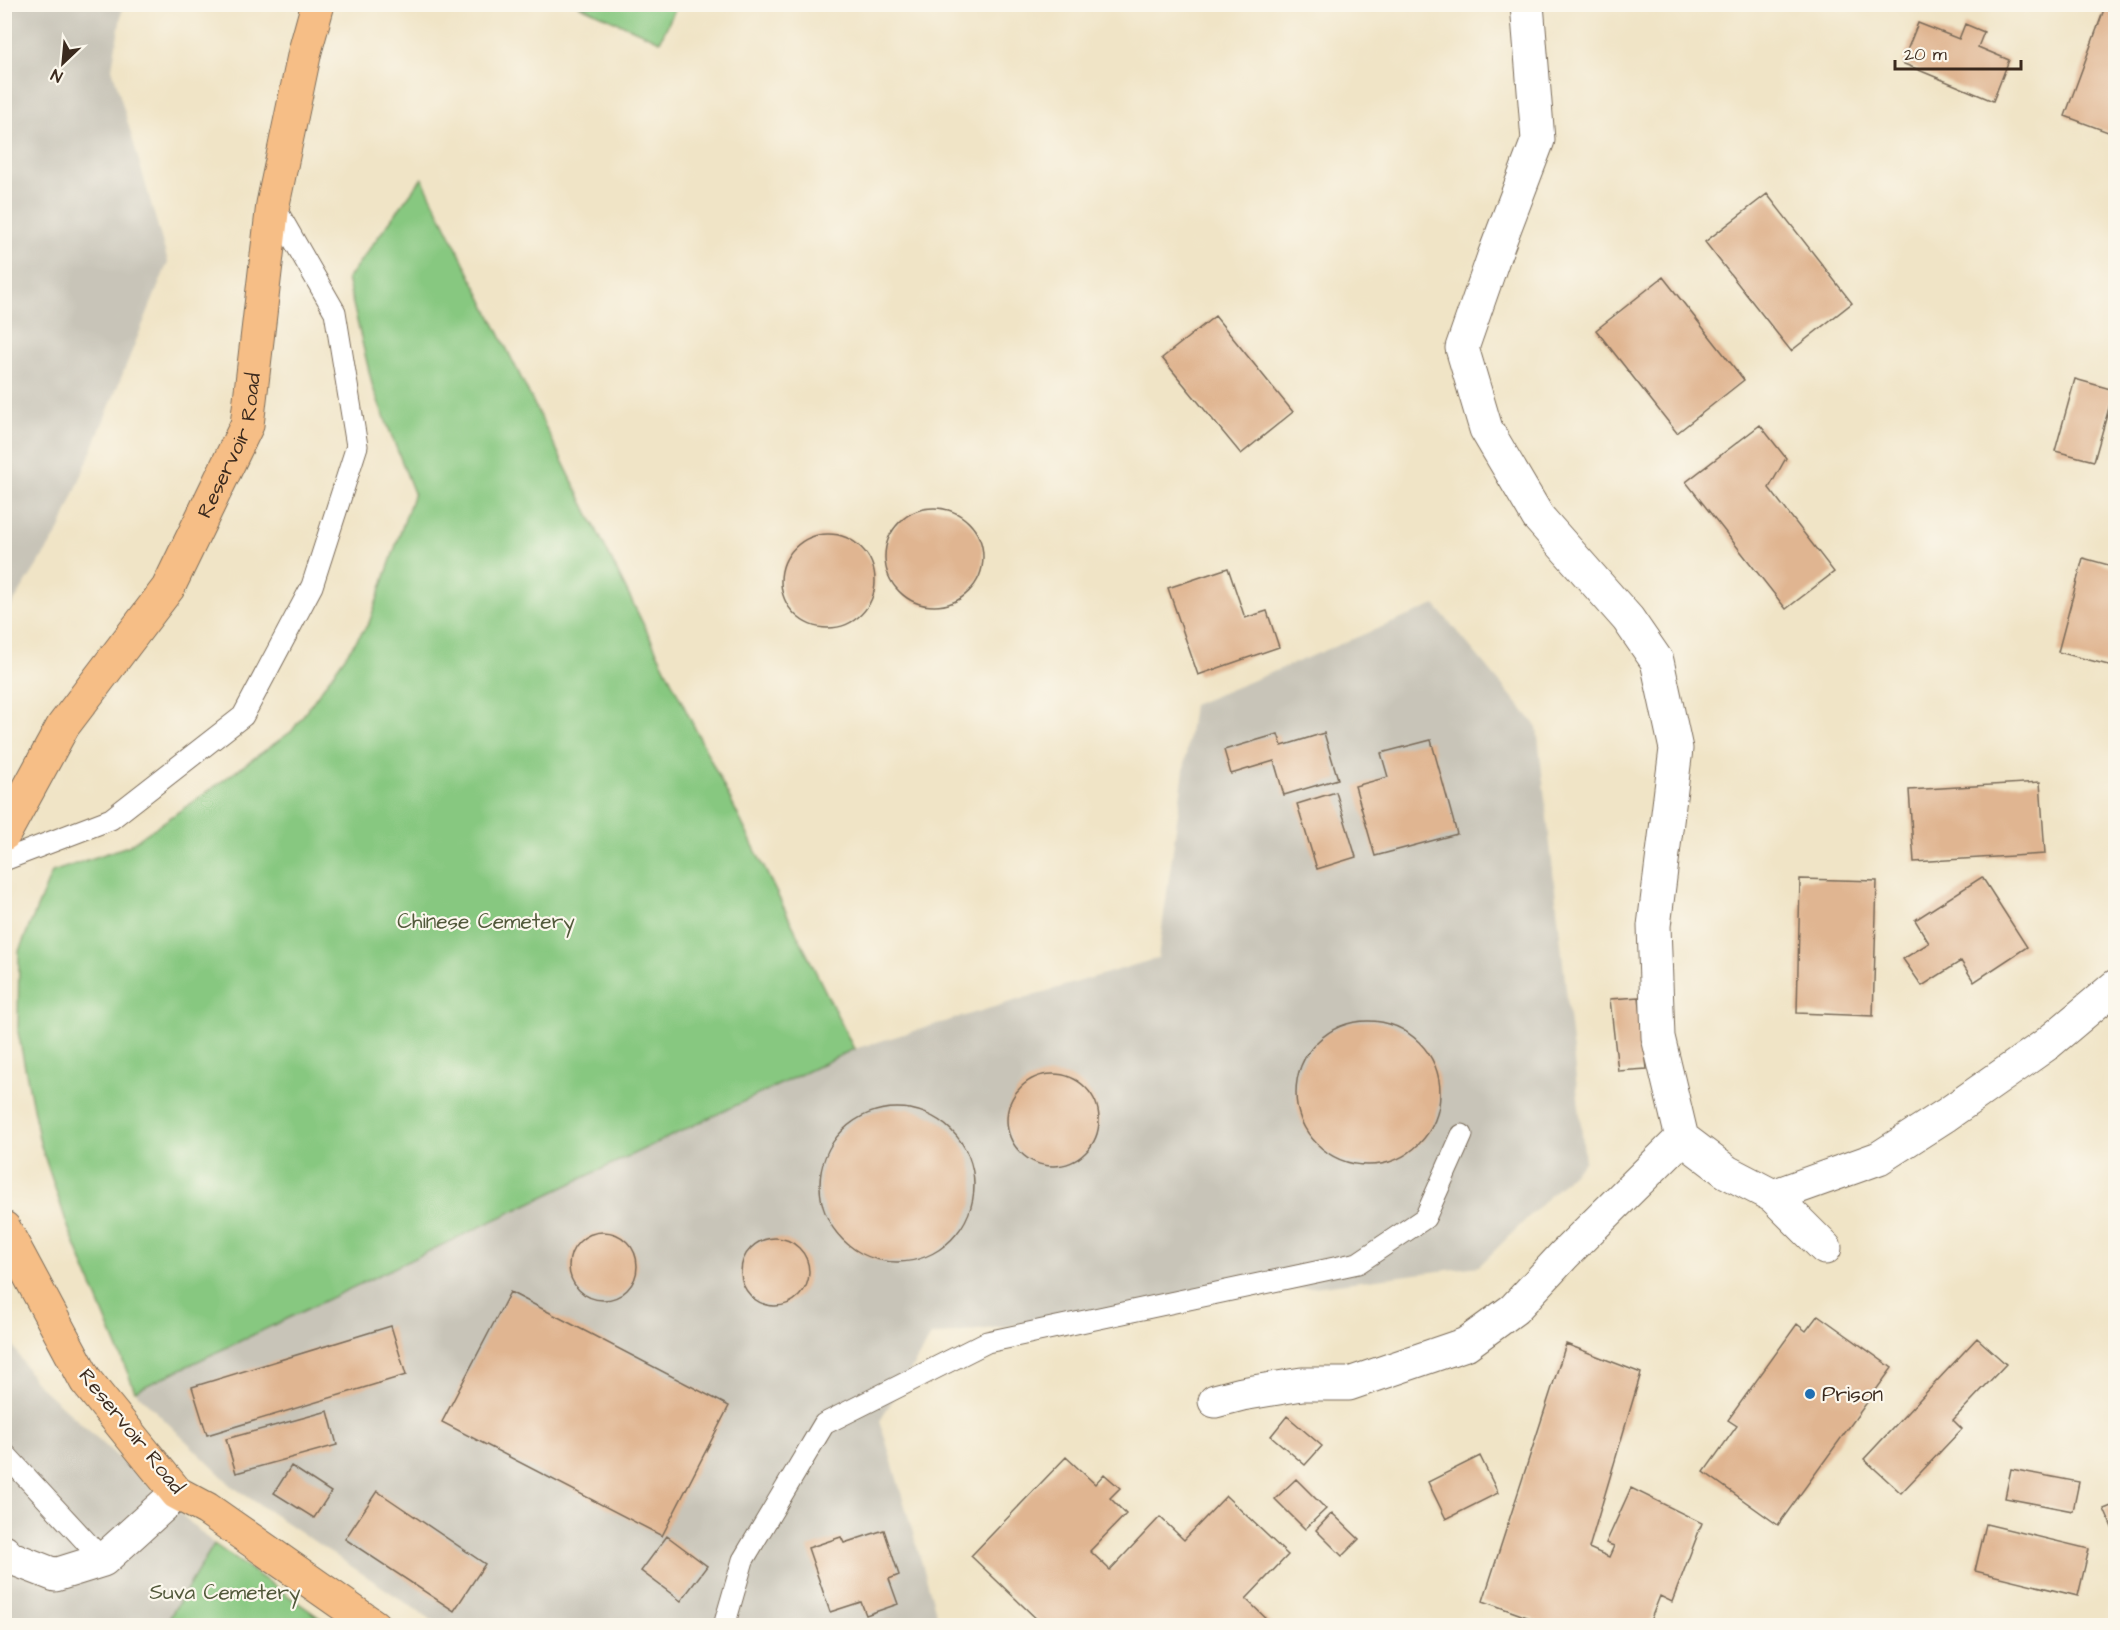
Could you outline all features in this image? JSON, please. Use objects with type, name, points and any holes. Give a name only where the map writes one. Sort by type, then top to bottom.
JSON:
[{"type":"highway","name":"Reservoir Road","points":[[4,834],[63,726],[168,588],[247,425],[273,204],[305,51],[318,4]]},
{"type":"highway","name":"Reservoir Road","points":[[4,1228],[86,1381],[177,1493],[207,1509],[375,1626]]},
{"type":"street","points":[[1527,4],[1538,140],[1462,348],[1486,429],[1538,518],[1628,619],[1657,661],[1676,749],[1654,926],[1658,1037],[1682,1138],[1727,1172],[1773,1196],[1824,1248]]},
{"type":"street","points":[[1773,1196],[1879,1158],[1946,1115],[2047,1044],[2115,986]]},
{"type":"street","points":[[1215,1401],[1302,1383],[1349,1384],[1466,1344],[1514,1309],[1564,1255],[1682,1138]]},
{"type":"street","points":[[4,1552],[9,1557],[55,1575],[103,1560],[177,1493]]},
{"type":"lane","points":[[4,860],[111,819],[243,716],[312,586],[357,446],[335,312],[273,204]]},
{"type":"lane","points":[[724,1626],[743,1560],[824,1424],[987,1342],[1358,1263],[1425,1218],[1462,1135]]},
{"type":"lane","points":[[4,1453],[103,1560]]},
{"type":"shaded area","points":[[5,4],[123,5],[112,68],[168,262],[59,531],[5,616]]},
{"type":"shaded area","points":[[1435,605],[1537,727],[1585,1161],[1479,1266],[931,1336],[880,1421],[940,1625],[439,1625],[233,1487],[135,1391],[854,1049],[1158,958],[1193,705]]},
{"type":"shaded area","points":[[4,1330],[34,1381],[214,1544],[165,1625],[5,1625]]},
{"type":"green space","points":[[677,4],[660,41],[578,5]]},
{"type":"green space","name":"Chinese Cemetery","points":[[422,178],[854,1049],[135,1391],[68,1227],[40,1143],[18,1032],[19,951],[52,872],[128,846],[292,731],[369,623],[414,493],[373,388],[347,279]]},
{"type":"green space","name":"Suva Cemetery","points":[[214,1544],[330,1625],[165,1625]]},
{"type":"building","points":[[2106,4],[2116,7],[2116,135],[2065,116]]},
{"type":"building","points":[[1918,23],[1959,39],[1965,24],[1984,32],[1978,47],[2009,60],[1993,101],[1902,63]]},
{"type":"building","points":[[1767,194],[1852,303],[1791,351],[1705,242]]},
{"type":"building","points":[[1663,277],[1744,380],[1677,433],[1596,330]]},
{"type":"building","points":[[1215,316],[1293,412],[1241,454],[1162,358]]},
{"type":"building","points":[[2075,379],[2114,390],[2094,461],[2055,451]]},
{"type":"building","points":[[1760,425],[1786,458],[1769,488],[1834,572],[1786,609],[1686,482]]},
{"type":"building","points":[[934,508],[953,512],[969,522],[979,538],[983,557],[979,576],[969,592],[953,602],[934,606],[915,602],[899,592],[889,576],[885,557],[889,538],[899,522],[915,512]]},
{"type":"building","points":[[828,534],[846,537],[861,548],[872,563],[875,581],[872,599],[861,614],[846,625],[828,628],[810,625],[795,614],[784,599],[781,581],[784,563],[795,548],[810,537]]},
{"type":"building","points":[[2083,558],[2116,567],[2116,667],[2058,652]]},
{"type":"building","points":[[1228,568],[1245,618],[1267,611],[1279,647],[1198,675],[1168,588]]},
{"type":"building","points":[[1324,733],[1338,779],[1284,795],[1274,761],[1231,774],[1224,750],[1278,734],[1282,746]]},
{"type":"building","points":[[1431,740],[1457,834],[1375,856],[1355,786],[1388,777],[1381,753]]},
{"type":"building","points":[[2040,782],[2045,854],[1914,862],[1909,790]]},
{"type":"building","points":[[1336,792],[1356,857],[1317,869],[1297,804]]},
{"type":"building","points":[[1982,877],[2027,947],[1974,982],[1961,961],[1922,986],[1903,959],[1929,943],[1915,920]]},
{"type":"building","points":[[1800,879],[1877,881],[1873,1016],[1797,1013]]},
{"type":"building","points":[[1639,997],[1647,1069],[1618,1071],[1610,999]]},
{"type":"building","points":[[1368,1021],[1396,1026],[1419,1042],[1435,1065],[1440,1093],[1435,1121],[1419,1144],[1396,1160],[1368,1165],[1340,1160],[1317,1144],[1301,1121],[1296,1093],[1301,1065],[1317,1042],[1340,1026]]},
{"type":"building","points":[[1053,1074],[1070,1078],[1085,1088],[1095,1103],[1099,1120],[1095,1137],[1085,1152],[1070,1162],[1053,1166],[1036,1162],[1021,1152],[1011,1137],[1007,1120],[1011,1103],[1021,1088],[1036,1078]]},
{"type":"building","points":[[897,1108],[926,1114],[940,1121],[951,1131],[961,1142],[968,1156],[974,1185],[968,1214],[961,1228],[951,1239],[940,1249],[926,1256],[897,1262],[868,1256],[854,1249],[843,1239],[833,1228],[826,1214],[820,1185],[826,1156],[833,1142],[843,1131],[854,1121],[868,1114]]},
{"type":"building","points":[[603,1232],[616,1235],[627,1242],[634,1253],[637,1266],[634,1279],[627,1290],[616,1297],[603,1300],[590,1297],[579,1290],[572,1279],[569,1266],[572,1253],[579,1242],[590,1235]]},
{"type":"building","points":[[775,1238],[788,1241],[799,1248],[806,1259],[809,1272],[806,1285],[799,1296],[788,1303],[775,1306],[762,1303],[751,1296],[744,1285],[741,1272],[744,1259],[751,1248],[762,1241]]},
{"type":"building","points":[[510,1292],[729,1406],[662,1536],[442,1422]]},
{"type":"building","name":"Prison","points":[[1818,1315],[1892,1368],[1778,1525],[1704,1472],[1737,1426],[1728,1420],[1797,1324],[1806,1331]]},
{"type":"building","points":[[391,1326],[406,1375],[207,1435],[192,1387]]},
{"type":"building","name":"Prison","points":[[1977,1338],[2006,1364],[1953,1420],[1962,1429],[1901,1493],[1864,1459]]},
{"type":"building","points":[[1566,1344],[1641,1373],[1589,1548],[1609,1557],[1614,1546],[1606,1543],[1631,1488],[1702,1523],[1672,1602],[1660,1596],[1648,1626],[1552,1626],[1483,1601]]},
{"type":"building","points":[[328,1411],[337,1445],[236,1473],[226,1439]]},
{"type":"building","points":[[1287,1416],[1322,1446],[1305,1465],[1271,1436]]},
{"type":"building","points":[[1480,1456],[1498,1493],[1446,1519],[1428,1482]]},
{"type":"building","points":[[1066,1457],[1095,1484],[1104,1474],[1120,1488],[1110,1498],[1126,1514],[1090,1551],[1110,1570],[1160,1517],[1184,1540],[1226,1496],[1288,1555],[1246,1599],[1274,1626],[1044,1626],[971,1556]]},
{"type":"building","points":[[291,1466],[331,1492],[314,1518],[274,1493]]},
{"type":"building","points":[[2011,1469],[2079,1482],[2073,1511],[2005,1498]]},
{"type":"building","points":[[1296,1479],[1326,1509],[1305,1529],[1275,1499]]},
{"type":"building","points":[[377,1491],[485,1564],[454,1611],[345,1539]]},
{"type":"building","points":[[2116,1504],[2116,1537],[2104,1509]]},
{"type":"building","points":[[1332,1513],[1359,1539],[1342,1556],[1316,1530]]},
{"type":"building","points":[[1986,1524],[2089,1549],[2078,1596],[1975,1571]]},
{"type":"building","points":[[884,1530],[899,1575],[889,1579],[898,1604],[866,1615],[861,1602],[830,1612],[808,1548],[841,1537],[844,1543]]},
{"type":"building","points":[[667,1536],[707,1566],[681,1601],[641,1571]]},
{"type":"building","points":[[887,1620],[897,1621],[906,1626],[871,1626]]},
{"type":"place","name":"Prison","points":[[1810,1394]]}]
